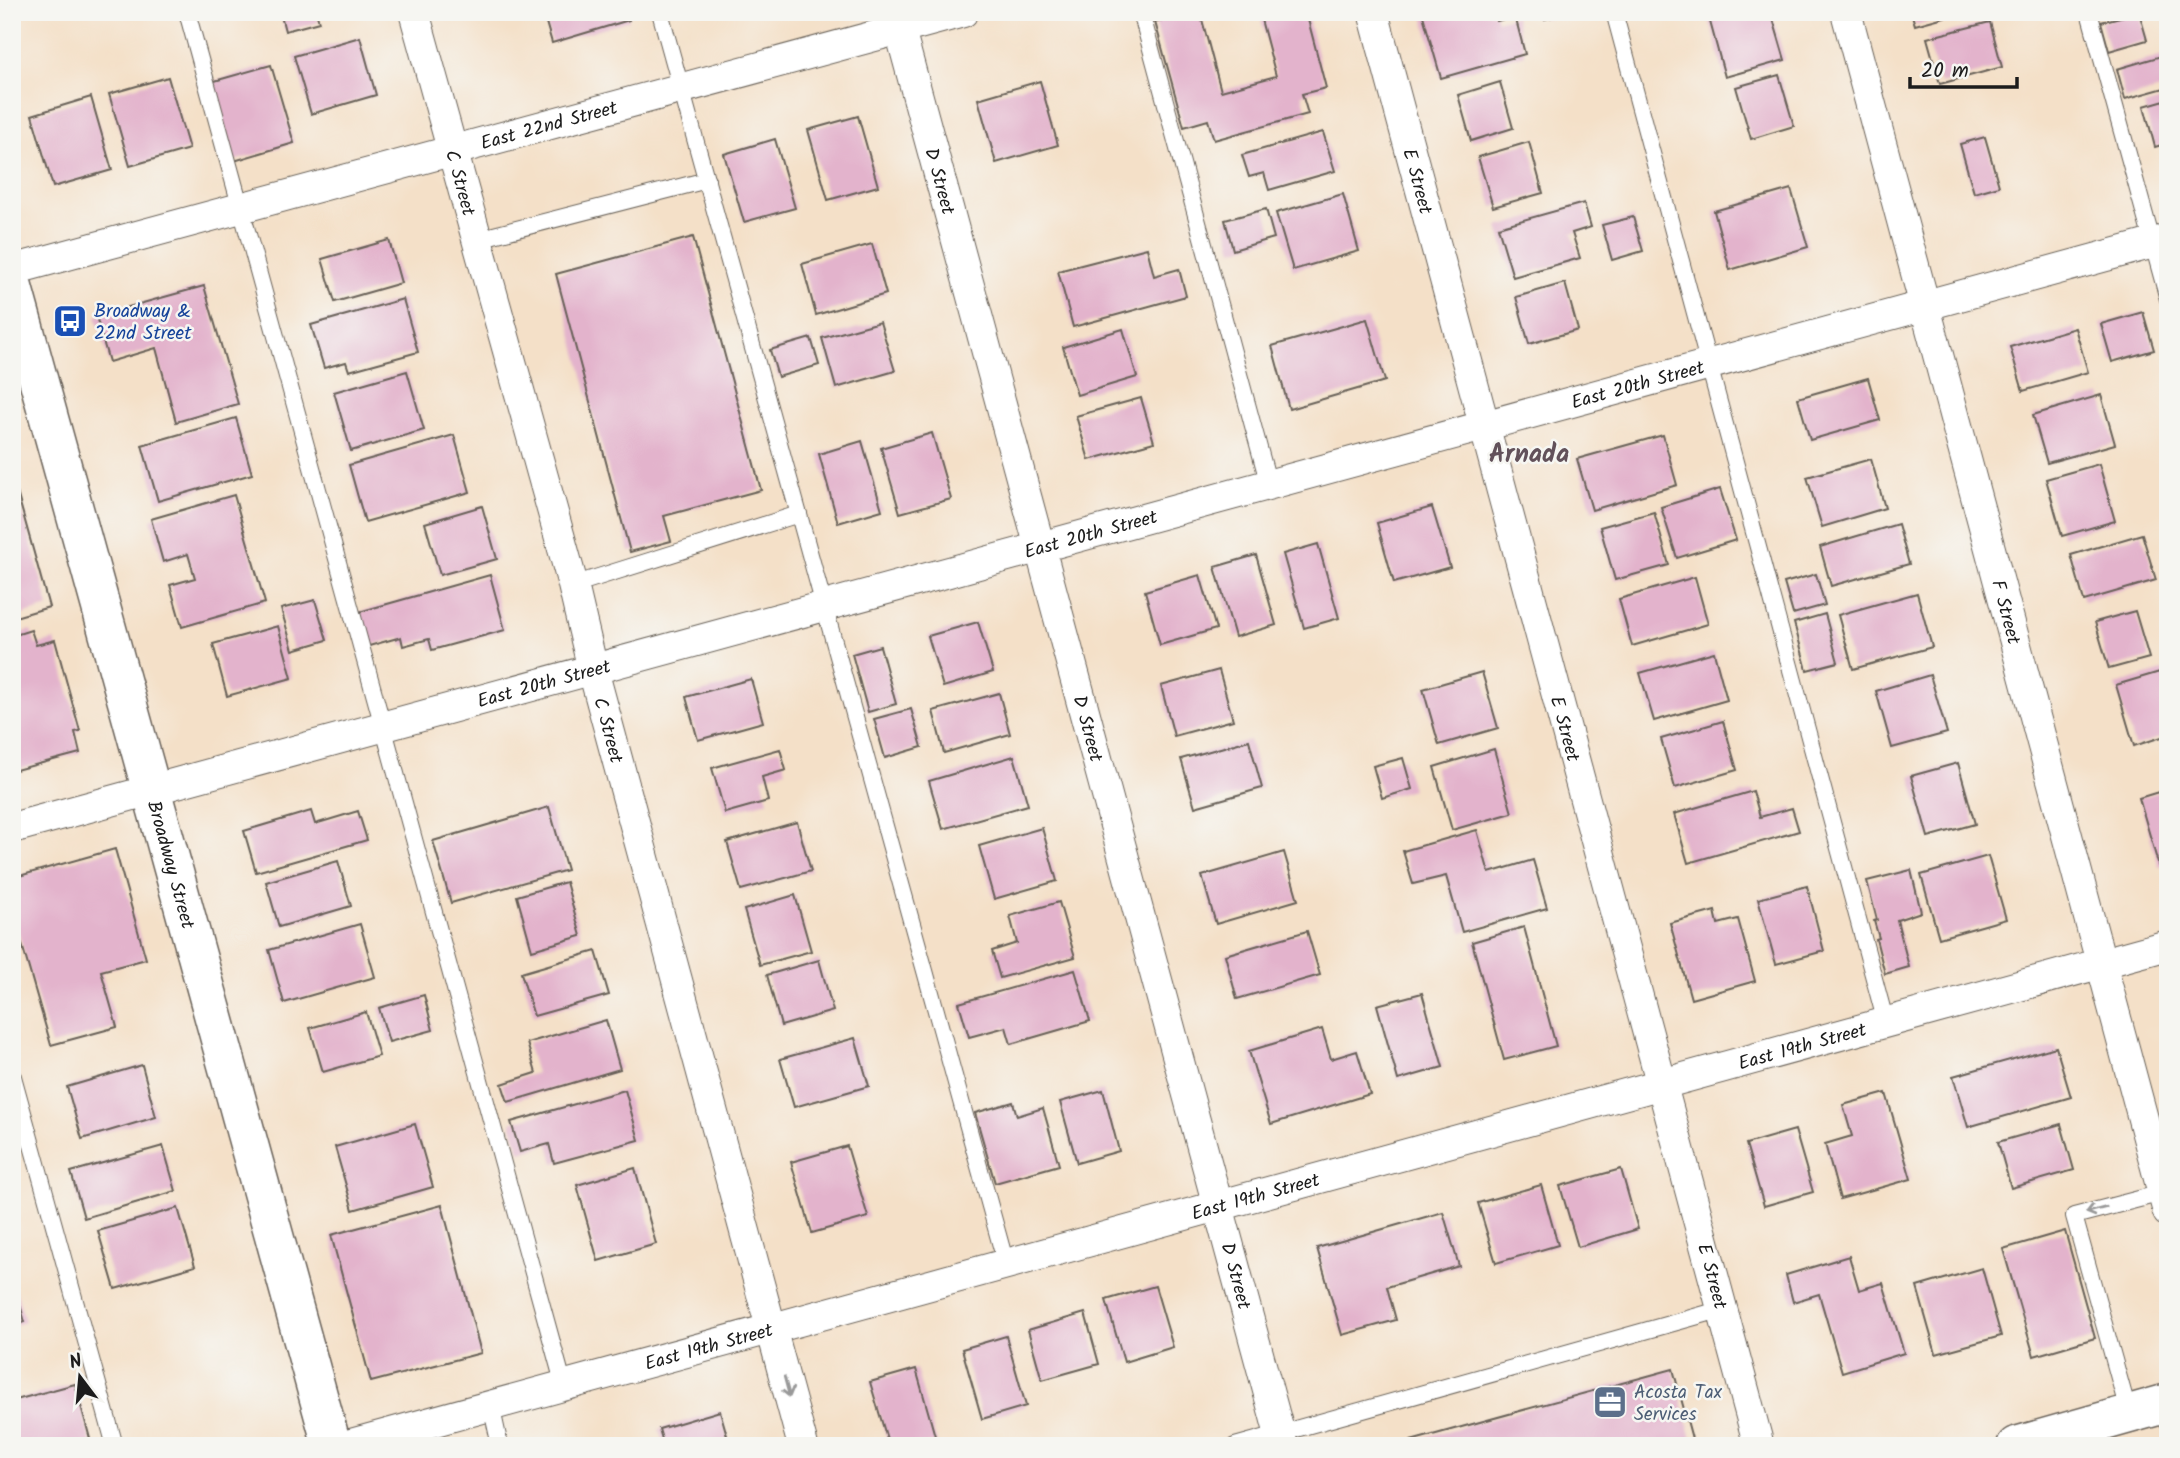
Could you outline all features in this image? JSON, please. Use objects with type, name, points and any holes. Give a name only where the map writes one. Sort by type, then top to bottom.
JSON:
[{"type":"street","name":"C Street","points":[[414,12],[573,585],[593,670],[803,1446]]},
{"type":"street","name":"East 22nd Street","points":[[12,270],[681,89],[897,21],[963,12]]},
{"type":"street","name":"E Street","points":[[1373,12],[1759,1446]]},
{"type":"street","name":"F Street","points":[[1846,12],[2165,1203]]},
{"type":"street","name":"D Street","points":[[897,21],[1281,1439]]},
{"type":"street","name":"East 20th Street","points":[[12,828],[2160,241]]},
{"type":"street","name":"Broadway Street","points":[[12,284],[332,1446]]},
{"type":"street","name":"East 19th Street","points":[[344,1446],[2168,945]]},
{"type":"street","points":[[2016,1446],[2168,1403]]},
{"type":"lane","points":[[187,12],[564,1385]]},
{"type":"lane","points":[[660,12],[1006,1264]]},
{"type":"lane","points":[[1140,12],[1269,485]]},
{"type":"lane","points":[[1614,12],[1886,1023]]},
{"type":"lane","points":[[2089,12],[2160,241],[2168,299]]},
{"type":"lane","points":[[478,239],[706,180]]},
{"type":"lane","points":[[573,585],[799,514]]},
{"type":"lane","points":[[12,1073],[115,1446]]},
{"type":"lane","points":[[2129,1414],[2074,1216],[2165,1203]]},
{"type":"lane","points":[[1235,1446],[1281,1439],[1723,1309]]},
{"type":"lane","points":[[491,1405],[500,1446]]},
{"type":"building","points":[[280,12],[316,12],[319,22],[285,31]]},
{"type":"building","points":[[543,12],[627,12],[629,20],[552,43]]},
{"type":"building","points":[[1200,12],[1221,91],[1276,76],[1259,12],[1306,12],[1326,88],[1302,94],[1308,114],[1214,140],[1208,120],[1184,127],[1155,22]]},
{"type":"building","points":[[1422,12],[1495,12],[1497,21],[1515,16],[1525,54],[1441,78]]},
{"type":"building","points":[[1543,12],[1566,12],[1566,13],[1545,19]]},
{"type":"building","points":[[1727,12],[1771,12],[1785,60],[1725,77],[1709,18]]},
{"type":"building","points":[[1911,12],[1959,12],[1959,13],[1915,25]]},
{"type":"building","points":[[2139,12],[2147,40],[2109,51],[2101,22]]},
{"type":"building","points":[[1990,22],[2002,67],[1940,84],[1927,38]]},
{"type":"building","points":[[360,37],[376,95],[311,114],[294,56]]},
{"type":"building","points":[[2168,54],[2168,87],[2125,99],[2117,69]]},
{"type":"building","points":[[271,65],[294,143],[234,161],[211,82]]},
{"type":"building","points":[[1779,75],[1794,126],[1751,139],[1736,87]]},
{"type":"building","points":[[168,77],[189,149],[130,166],[109,94]]},
{"type":"building","points":[[1040,81],[1058,145],[996,163],[978,99]]},
{"type":"building","points":[[1500,82],[1513,128],[1471,141],[1458,95]]},
{"type":"building","points":[[91,97],[112,170],[53,187],[32,115]]},
{"type":"building","points":[[2168,99],[2168,143],[2155,147],[2144,106]]},
{"type":"building","points":[[858,116],[878,186],[828,200],[808,130]]},
{"type":"building","points":[[1323,132],[1335,171],[1269,190],[1264,173],[1249,177],[1242,155]]},
{"type":"building","points":[[1985,137],[1999,186],[1974,193],[1960,144]]},
{"type":"building","points":[[775,139],[795,208],[744,222],[724,154]]},
{"type":"building","points":[[1529,142],[1543,193],[1493,207],[1478,157]]},
{"type":"building","points":[[1791,189],[1808,247],[1730,270],[1714,211]]},
{"type":"building","points":[[1343,194],[1359,251],[1293,270],[1276,213]]},
{"type":"building","points":[[1584,203],[1591,227],[1572,233],[1580,258],[1513,277],[1498,227]]},
{"type":"building","points":[[1266,209],[1274,238],[1233,250],[1225,220]]},
{"type":"building","points":[[1633,217],[1643,251],[1612,260],[1602,225]]},
{"type":"building","points":[[693,237],[761,490],[664,516],[671,541],[630,552],[556,274]]},
{"type":"building","points":[[389,240],[401,283],[335,302],[322,259]]},
{"type":"building","points":[[872,244],[886,294],[816,315],[802,264]]},
{"type":"building","points":[[1147,248],[1154,276],[1179,269],[1186,296],[1073,327],[1058,271]]},
{"type":"building","points":[[1565,283],[1578,330],[1529,344],[1516,297]]},
{"type":"building","points":[[204,286],[238,404],[176,422],[156,348],[109,362],[96,316]]},
{"type":"building","points":[[403,299],[418,352],[349,371],[346,362],[324,368],[311,325]]},
{"type":"building","points":[[2143,312],[2154,350],[2112,362],[2101,324]]},
{"type":"building","points":[[1367,319],[1385,381],[1289,409],[1272,346]]},
{"type":"building","points":[[880,322],[895,371],[836,388],[822,338]]},
{"type":"building","points":[[2075,328],[2088,372],[2023,391],[2010,347]]},
{"type":"building","points":[[1123,329],[1137,377],[1077,395],[1063,347]]},
{"type":"building","points":[[811,338],[819,365],[778,377],[770,350]]},
{"type":"building","points":[[407,371],[424,430],[351,451],[334,392]]},
{"type":"building","points":[[1868,378],[1880,420],[1810,440],[1798,398]]},
{"type":"building","points":[[2101,395],[2115,444],[2047,463],[2033,415]]},
{"type":"building","points":[[1141,398],[1154,442],[1089,460],[1076,416]]},
{"type":"building","points":[[236,418],[252,474],[158,501],[142,445]]},
{"type":"building","points":[[932,433],[951,499],[900,513],[881,448]]},
{"type":"building","points":[[454,435],[470,492],[365,522],[349,465]]},
{"type":"building","points":[[1663,435],[1677,485],[1592,510],[1577,459]]},
{"type":"building","points":[[862,441],[882,510],[838,523],[819,454]]},
{"type":"building","points":[[1871,459],[1885,508],[1822,527],[1807,477]]},
{"type":"building","points":[[2099,464],[2115,521],[2062,536],[2046,479]]},
{"type":"building","points":[[12,485],[15,485],[49,607],[12,618]]},
{"type":"building","points":[[1720,489],[1736,540],[1677,558],[1661,507]]},
{"type":"building","points":[[234,495],[265,603],[182,627],[170,585],[195,578],[188,554],[163,562],[151,519]]},
{"type":"building","points":[[482,506],[497,559],[440,575],[425,523]]},
{"type":"building","points":[[1432,507],[1450,567],[1394,583],[1377,523]]},
{"type":"building","points":[[1654,512],[1669,565],[1615,580],[1600,527]]},
{"type":"building","points":[[1898,524],[1909,564],[1831,586],[1820,547]]},
{"type":"building","points":[[2142,534],[2156,580],[2084,601],[2071,555]]},
{"type":"building","points":[[1318,544],[1339,618],[1304,628],[1283,554]]},
{"type":"building","points":[[1256,555],[1276,625],[1235,637],[1215,567]]},
{"type":"building","points":[[1816,574],[1825,605],[1793,614],[1784,583]]},
{"type":"building","points":[[490,575],[505,630],[432,650],[429,639],[403,646],[401,637],[369,646],[359,612]]},
{"type":"building","points":[[1200,575],[1216,629],[1160,645],[1145,591]]},
{"type":"building","points":[[1695,577],[1708,624],[1632,646],[1619,599]]},
{"type":"building","points":[[1917,593],[1932,647],[1853,669],[1838,615]]},
{"type":"building","points":[[315,600],[327,640],[293,650],[281,609]]},
{"type":"building","points":[[2135,611],[2149,658],[2109,669],[2095,622]]},
{"type":"building","points":[[1825,614],[1838,662],[1807,670],[1794,623]]},
{"type":"building","points":[[978,622],[993,672],[943,687],[928,636]]},
{"type":"building","points":[[278,626],[292,678],[227,696],[213,644]]},
{"type":"building","points":[[31,630],[36,645],[55,640],[80,731],[75,732],[80,753],[12,771],[12,636]]},
{"type":"building","points":[[880,646],[896,704],[868,712],[852,654]]},
{"type":"building","points":[[1714,652],[1727,700],[1654,721],[1640,673]]},
{"type":"building","points":[[1219,670],[1233,720],[1174,736],[1161,686]]},
{"type":"building","points":[[2163,671],[2168,686],[2168,735],[2134,746],[2116,685]]},
{"type":"building","points":[[1482,672],[1498,728],[1439,745],[1423,689]]},
{"type":"building","points":[[1930,675],[1947,733],[1892,748],[1876,691]]},
{"type":"building","points":[[751,679],[763,722],[698,740],[686,697]]},
{"type":"building","points":[[999,693],[1010,734],[944,753],[933,711]]},
{"type":"building","points":[[911,709],[922,747],[885,758],[874,719]]},
{"type":"building","points":[[1723,721],[1737,770],[1675,788],[1661,739]]},
{"type":"building","points":[[1249,740],[1262,788],[1195,807],[1181,759]]},
{"type":"building","points":[[780,749],[786,770],[762,777],[768,801],[725,813],[712,768]]},
{"type":"building","points":[[1494,749],[1512,813],[1452,830],[1434,767]]},
{"type":"building","points":[[1014,756],[1028,805],[943,829],[929,781]]},
{"type":"building","points":[[1403,758],[1412,789],[1382,798],[1373,766]]},
{"type":"building","points":[[1958,763],[1975,824],[1928,837],[1911,776]]},
{"type":"building","points":[[2168,789],[2168,864],[2159,867],[2139,798]]},
{"type":"building","points":[[1753,791],[1760,817],[1792,808],[1799,831],[1688,863],[1674,814]]},
{"type":"building","points":[[549,807],[567,870],[451,903],[433,841]]},
{"type":"building","points":[[311,811],[315,824],[358,811],[367,840],[256,872],[244,831]]},
{"type":"building","points":[[797,822],[811,871],[741,890],[727,842]]},
{"type":"building","points":[[1042,828],[1057,881],[994,899],[979,846]]},
{"type":"building","points":[[1477,830],[1489,873],[1533,860],[1547,908],[1462,932],[1446,876],[1413,884],[1403,851]]},
{"type":"building","points":[[115,849],[146,959],[101,971],[117,1027],[51,1045],[12,910],[12,878]]},
{"type":"building","points":[[1284,852],[1298,900],[1216,924],[1202,876]]},
{"type":"building","points":[[1988,856],[2006,919],[1939,938],[1921,875]]},
{"type":"building","points":[[338,861],[351,906],[279,927],[266,882]]},
{"type":"building","points":[[1911,870],[1921,912],[1897,920],[1909,967],[1885,974],[1876,939],[1879,938],[1874,921],[1877,920],[1867,881]]},
{"type":"building","points":[[566,882],[581,936],[532,950],[517,896]]},
{"type":"building","points":[[1807,886],[1824,951],[1776,964],[1758,899]]},
{"type":"building","points":[[795,895],[811,951],[760,965],[744,910]]},
{"type":"building","points":[[1059,902],[1075,957],[1000,978],[992,951],[1017,943],[1010,916]]},
{"type":"building","points":[[1715,911],[1718,924],[1738,919],[1755,981],[1691,999],[1670,923]]},
{"type":"building","points":[[360,924],[375,977],[284,1003],[269,950]]},
{"type":"building","points":[[1524,927],[1556,1046],[1504,1060],[1472,942]]},
{"type":"building","points":[[1307,931],[1320,975],[1237,999],[1225,955]]},
{"type":"building","points":[[596,951],[609,995],[534,1016],[521,973]]},
{"type":"building","points":[[819,960],[833,1011],[781,1026],[767,975]]},
{"type":"building","points":[[1075,970],[1090,1021],[1011,1044],[1006,1027],[969,1037],[959,1003]]},
{"type":"building","points":[[1422,993],[1443,1067],[1398,1080],[1377,1005]]},
{"type":"building","points":[[424,995],[433,1030],[389,1042],[379,1008]]},
{"type":"building","points":[[366,1012],[379,1056],[323,1072],[310,1028]]},
{"type":"building","points":[[606,1020],[620,1069],[508,1102],[502,1084],[536,1073],[527,1043]]},
{"type":"building","points":[[1322,1029],[1331,1059],[1357,1051],[1370,1094],[1271,1124],[1249,1051]]},
{"type":"building","points":[[855,1038],[869,1086],[794,1107],[780,1059]]},
{"type":"building","points":[[2056,1047],[2071,1097],[1968,1127],[1953,1076]]},
{"type":"building","points":[[142,1065],[156,1117],[82,1139],[67,1087]]},
{"type":"building","points":[[625,1090],[639,1140],[554,1163],[549,1144],[520,1152],[511,1122]]},
{"type":"building","points":[[1103,1090],[1119,1151],[1077,1163],[1060,1102]]},
{"type":"building","points":[[1886,1093],[1911,1179],[1840,1199],[1825,1144],[1852,1136],[1843,1105]]},
{"type":"building","points":[[1013,1102],[1017,1116],[1043,1108],[1059,1165],[995,1183],[975,1113]]},
{"type":"building","points":[[415,1124],[433,1187],[353,1210],[335,1147]]},
{"type":"building","points":[[2061,1124],[2074,1170],[2011,1188],[1998,1142]]},
{"type":"building","points":[[1795,1130],[1813,1192],[1764,1206],[1746,1144]]},
{"type":"building","points":[[163,1146],[176,1191],[84,1218],[71,1172]]},
{"type":"building","points":[[847,1146],[868,1217],[812,1233],[791,1162]]},
{"type":"building","points":[[635,1168],[656,1244],[598,1261],[577,1185]]},
{"type":"building","points":[[1621,1169],[1638,1229],[1578,1247],[1560,1186]]},
{"type":"building","points":[[1541,1185],[1558,1245],[1496,1263],[1478,1203]]},
{"type":"building","points":[[442,1205],[481,1353],[371,1382],[331,1235]]},
{"type":"building","points":[[178,1208],[195,1266],[115,1289],[98,1231]]},
{"type":"building","points":[[1443,1212],[1459,1266],[1387,1287],[1396,1320],[1342,1335],[1317,1248]]},
{"type":"building","points":[[2065,1231],[2095,1338],[2034,1356],[2003,1249]]},
{"type":"building","points":[[1849,1256],[1859,1290],[1883,1283],[1904,1353],[1842,1372],[1819,1294],[1793,1302],[1786,1275]]},
{"type":"building","points":[[1982,1268],[2001,1336],[1936,1354],[1917,1287]]},
{"type":"building","points":[[12,1277],[25,1322],[12,1326]]},
{"type":"building","points":[[1155,1286],[1173,1347],[1124,1362],[1106,1300]]},
{"type":"building","points":[[1085,1313],[1099,1364],[1042,1380],[1028,1330]]},
{"type":"building","points":[[1006,1336],[1026,1406],[982,1419],[962,1349]]},
{"type":"building","points":[[916,1369],[937,1443],[889,1446],[870,1382]]},
{"type":"building","points":[[1673,1369],[1694,1446],[1396,1446],[1396,1445]]},
{"type":"building","points":[[75,1384],[92,1446],[12,1446],[12,1401]]},
{"type":"building","points":[[720,1411],[730,1446],[664,1446],[659,1429]]},
{"type":"place","name":"Broadway & 22nd Street","points":[[70,321]]},
{"type":"place","name":"Acosta Tax Services","points":[[1610,1402]]},
{"type":"district","name":"Arnada","points":[[1529,453]]}]
